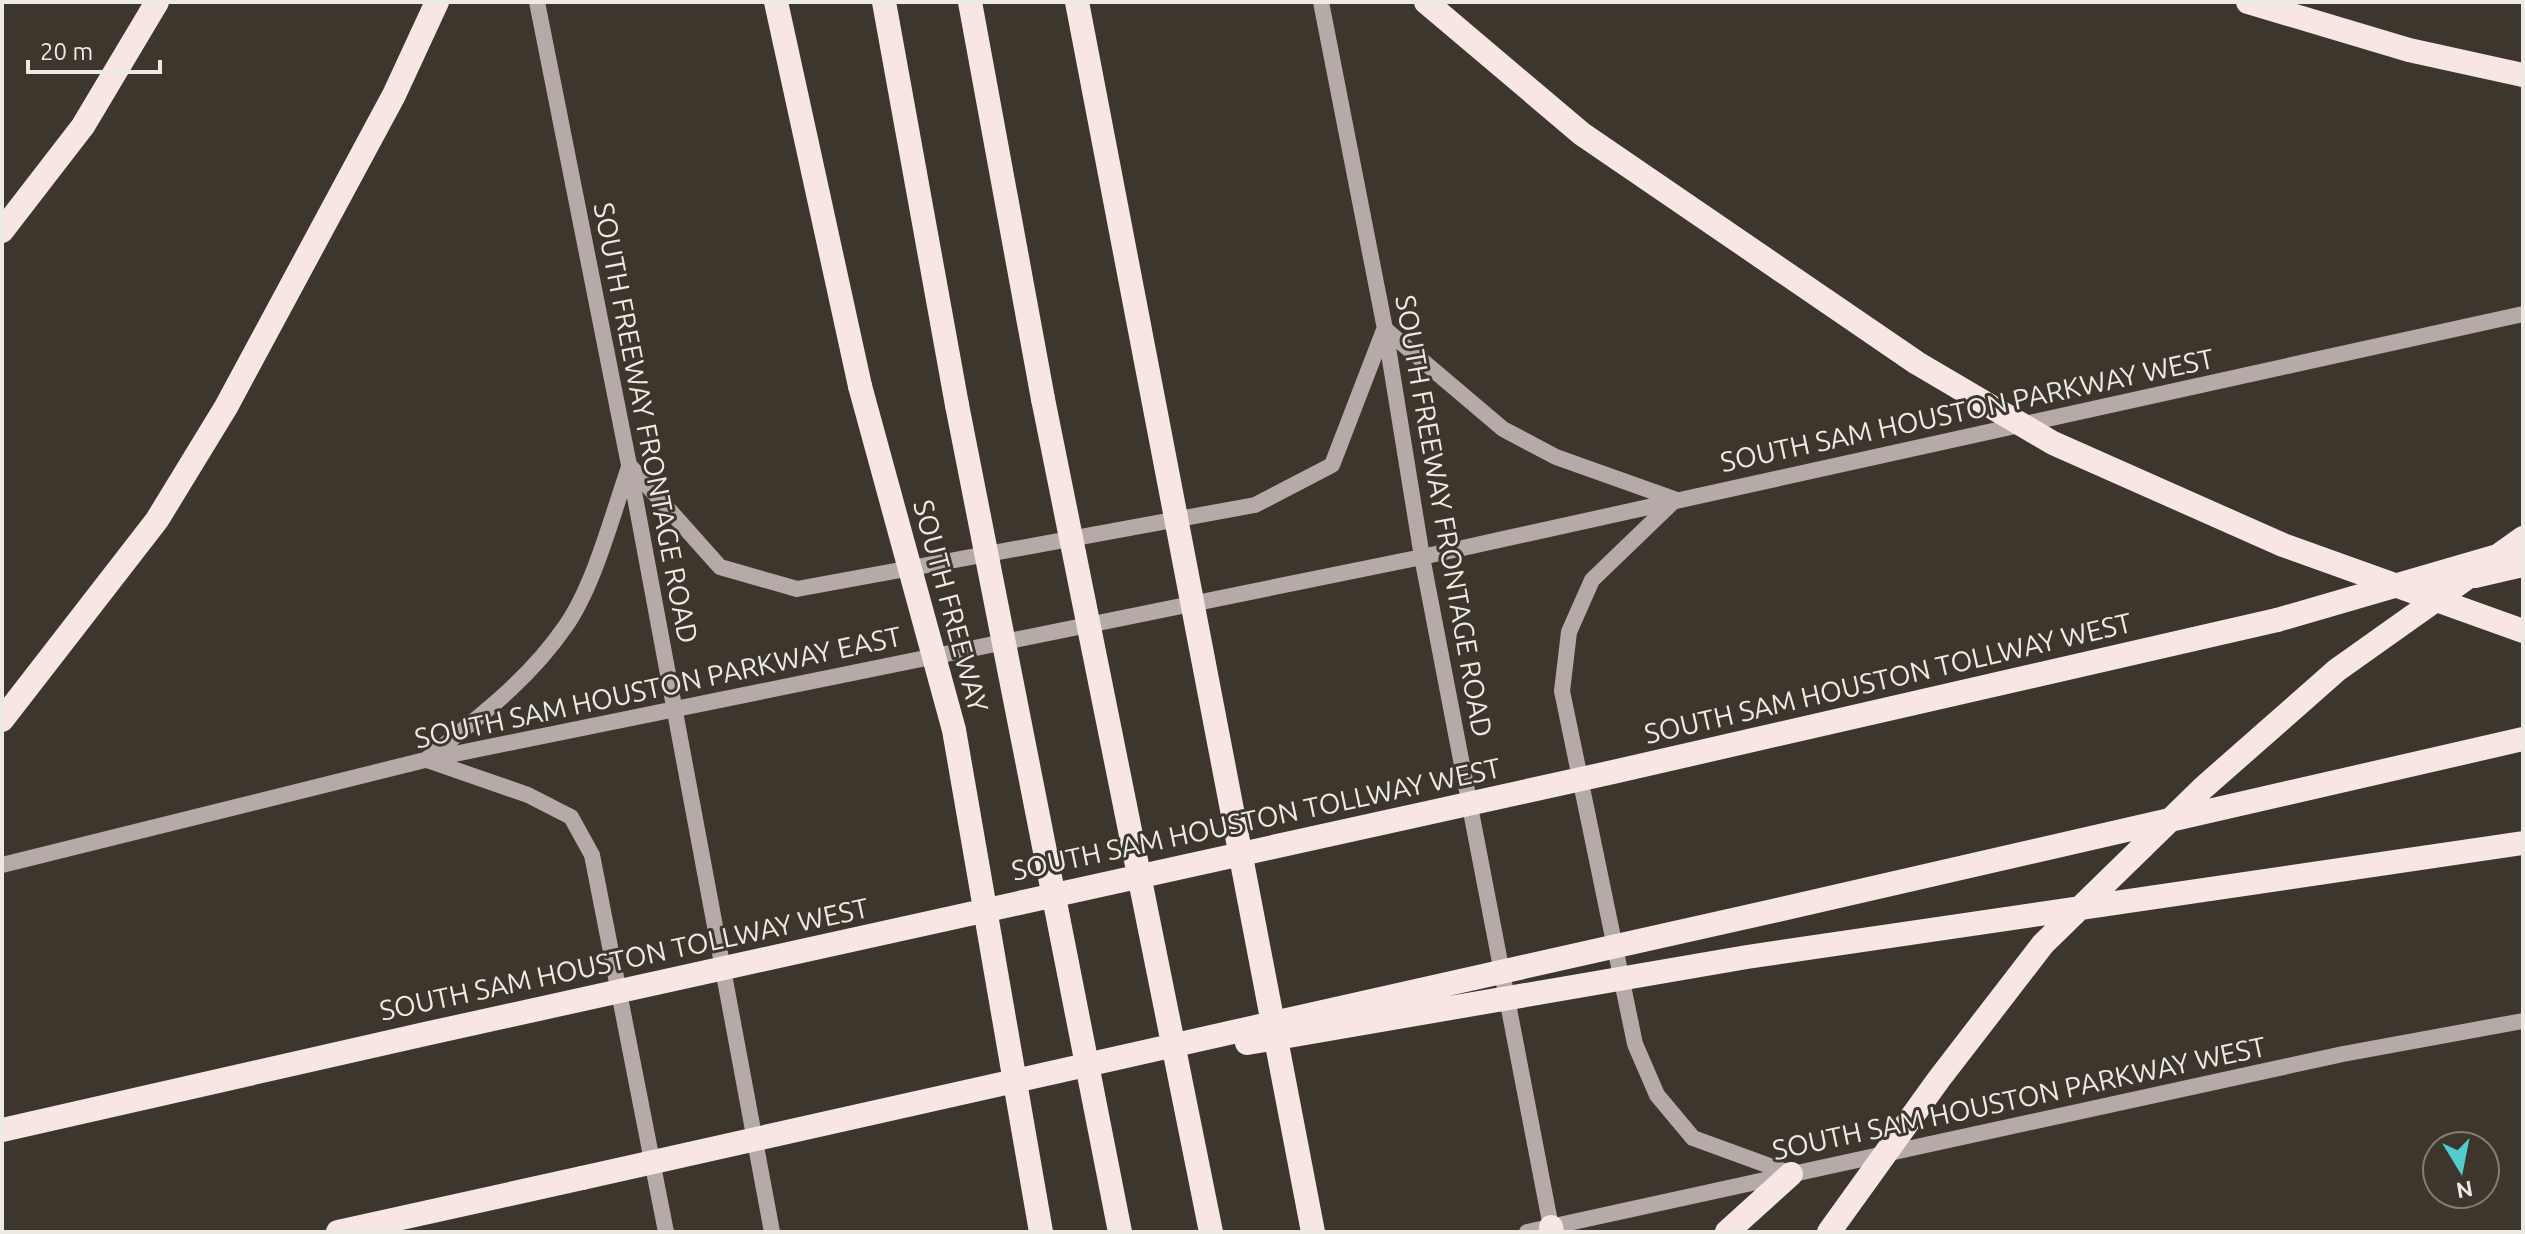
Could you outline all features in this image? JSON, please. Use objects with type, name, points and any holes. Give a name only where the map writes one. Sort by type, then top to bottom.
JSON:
[{"type":"highway","points":[[2,231],[83,126],[157,2]]},
{"type":"highway","points":[[2,720],[157,520],[226,407],[394,95],[437,2]]},
{"type":"highway","name":"SOUTH FREEWAY","points":[[776,2],[860,386],[954,730],[1041,1232]]},
{"type":"highway","points":[[884,2],[957,405],[1120,1232]]},
{"type":"highway","points":[[970,2],[1043,399],[1211,1232]]},
{"type":"highway","points":[[1077,2],[1313,1232]]},
{"type":"highway","points":[[1426,2],[1582,134],[1917,363],[2053,443],[2283,545],[2523,631]]},
{"type":"highway","points":[[2248,2],[2409,50],[2523,75]]},
{"type":"highway","points":[[1829,1232],[1939,1079],[2043,944],[2203,788],[2337,670],[2523,538]]},
{"type":"highway","points":[[2277,620],[2523,548]]},
{"type":"highway","name":"SOUTH SAM HOUSTON TOLLWAY WEST","points":[[2,1130],[1613,772],[2523,565]]},
{"type":"highway","points":[[338,1232],[1773,911],[2523,739]]},
{"type":"highway","points":[[582,1178],[1188,1054],[1731,959],[2523,843]]},
{"type":"highway","points":[[1727,1232],[1791,1174]]},
{"type":"main road","name":"SOUTH FREEWAY FRONTAGE ROAD","points":[[537,2],[629,465],[772,1232]]},
{"type":"main road","name":"SOUTH FREEWAY FRONTAGE ROAD","points":[[1321,2],[1385,329],[1422,557],[1543,1230]]},
{"type":"main road","name":"SOUTH SAM HOUSTON PARKWAY WEST","points":[[1422,557],[2523,314]]},
{"type":"main road","points":[[425,760],[523,680],[566,625],[591,575],[629,465],[720,567],[797,589],[1255,505],[1332,465],[1385,329],[1503,429],[1556,457],[1675,499],[1592,580],[1569,632],[1562,691],[1635,1044],[1657,1095],[1693,1138],[1791,1174]]},
{"type":"main road","name":"SOUTH SAM HOUSTON PARKWAY EAST","points":[[2,865],[425,760],[1422,557]]},
{"type":"main road","points":[[425,760],[528,795],[571,817],[592,855],[666,1232]]},
{"type":"main road","name":"SOUTH SAM HOUSTON PARKWAY WEST","points":[[1543,1230],[2343,1054],[2523,1021]]}]
